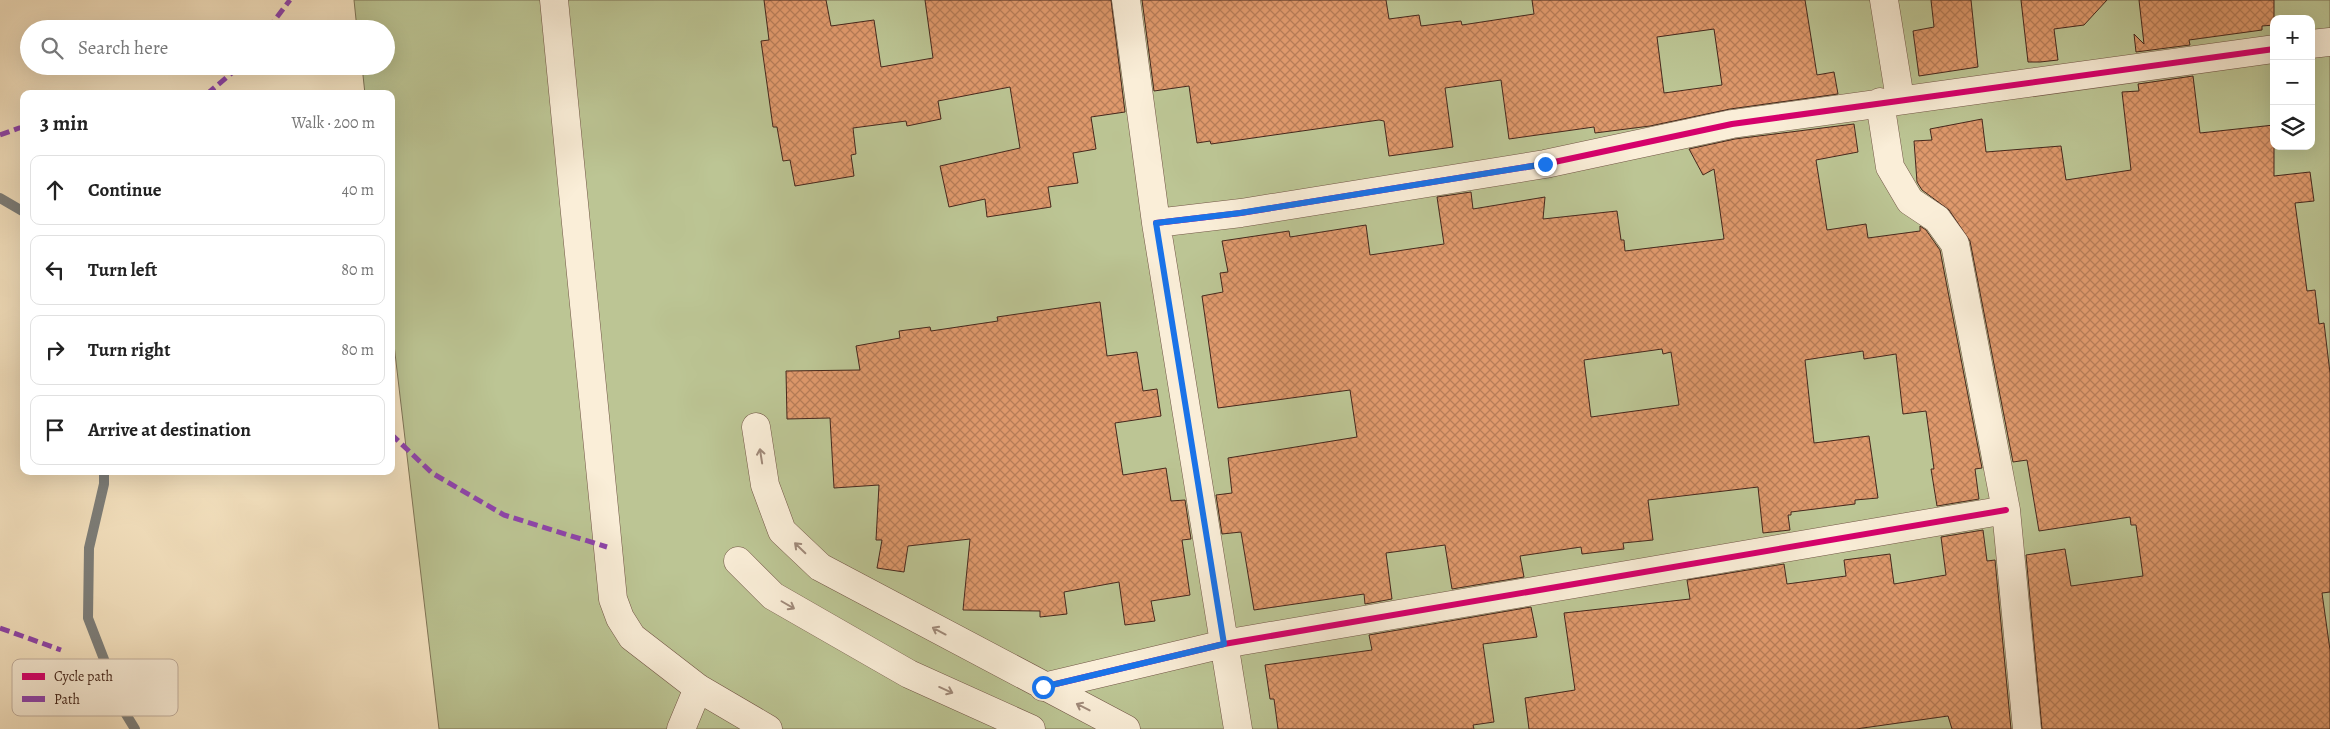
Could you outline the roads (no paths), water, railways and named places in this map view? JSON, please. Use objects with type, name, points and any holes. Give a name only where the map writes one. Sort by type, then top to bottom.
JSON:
[{"type":"street","points":[[554,0],[613,599],[620,618],[632,637],[698,688],[768,729]]},
{"type":"street","points":[[1126,0],[1156,223],[1238,729]]},
{"type":"street","points":[[1884,0],[1890,101],[1890,167],[1910,201],[1937,218],[1955,244],[2006,510],[2027,729]]},
{"type":"street","points":[[2315,44],[2330,42]]},
{"type":"street","points":[[1156,223],[1240,213],[1545,164],[1732,124],[2270,50]]},
{"type":"street","points":[[756,427],[765,485],[782,532],[820,567],[1043,687],[1126,729]]},
{"type":"street","points":[[1043,687],[1224,644],[2006,510]]},
{"type":"street","points":[[738,561],[773,596],[909,674],[1031,729]]},
{"type":"street","points":[[681,729],[698,688]]},
{"type":"waterway","points":[[0,198],[20,210]]},
{"type":"waterway","points":[[104,475],[104,484],[89,548],[88,618],[104,659]]},
{"type":"waterway","points":[[127,716],[135,729]]}]
